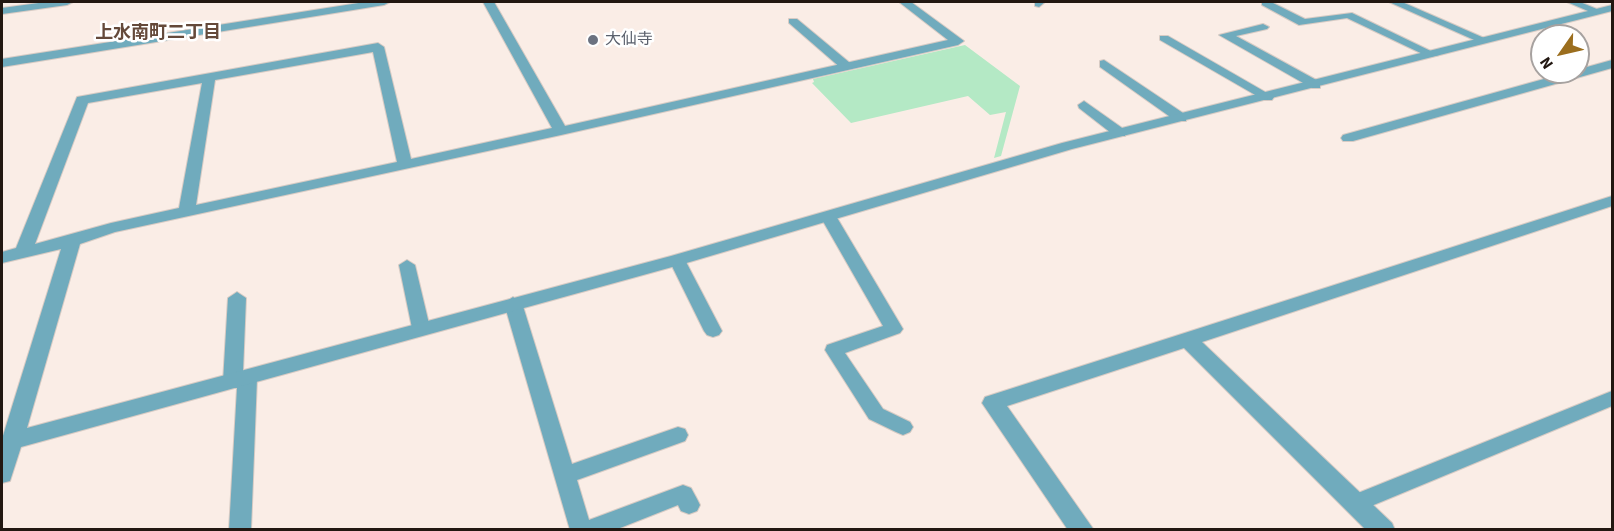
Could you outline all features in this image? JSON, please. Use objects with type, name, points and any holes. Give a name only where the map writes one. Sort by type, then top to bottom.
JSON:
[{"type":"street","points":[[2,11],[67,2]]},
{"type":"street","points":[[2,63],[384,2]]},
{"type":"street","points":[[488,2],[561,131]]},
{"type":"street","points":[[2,257],[72,241],[111,228],[561,131],[958,41],[904,2]]},
{"type":"street","points":[[12,441],[677,260],[1120,133],[1317,85],[1606,10]]},
{"type":"street","points":[[23,252],[82,99],[378,47],[405,165]]},
{"type":"street","points":[[187,212],[209,78]]},
{"type":"street","points":[[1082,530],[993,403],[1612,201]]},
{"type":"street","points":[[2,474],[72,241]]},
{"type":"street","points":[[1189,340],[1383,530]]},
{"type":"lane","points":[[1394,2],[1485,41]]},
{"type":"lane","points":[[1572,2],[1606,10]]},
{"type":"lane","points":[[1266,3],[1303,23],[1348,15],[1433,55]]},
{"type":"lane","points":[[793,21],[846,66]]},
{"type":"lane","points":[[1263,27],[1226,35],[1317,85]]},
{"type":"lane","points":[[1164,38],[1268,97]]},
{"type":"lane","points":[[1104,64],[1181,118]]},
{"type":"lane","points":[[1348,138],[1612,64]]},
{"type":"lane","points":[[1084,105],[1120,133]]},
{"type":"lane","points":[[828,216],[894,329],[834,350],[876,414],[903,428]]},
{"type":"lane","points":[[677,260],[713,331]]},
{"type":"lane","points":[[407,265],[421,328]]},
{"type":"lane","points":[[237,298],[240,380],[240,530]]},
{"type":"lane","points":[[513,303],[581,530]]},
{"type":"lane","points":[[1356,503],[1612,398]]},
{"type":"lane","points":[[565,475],[678,435]]},
{"type":"lane","points":[[588,530],[683,494],[688,505]]},
{"type":"green space","points":[[965,45],[1020,86],[1001,156],[994,158],[1006,112],[990,115],[968,96],[851,123],[812,83],[813,79]]},
{"type":"place","name":"大仙寺","points":[[593,40]]},
{"type":"district","name":"上水南町二丁目","points":[[158,34]]}]
